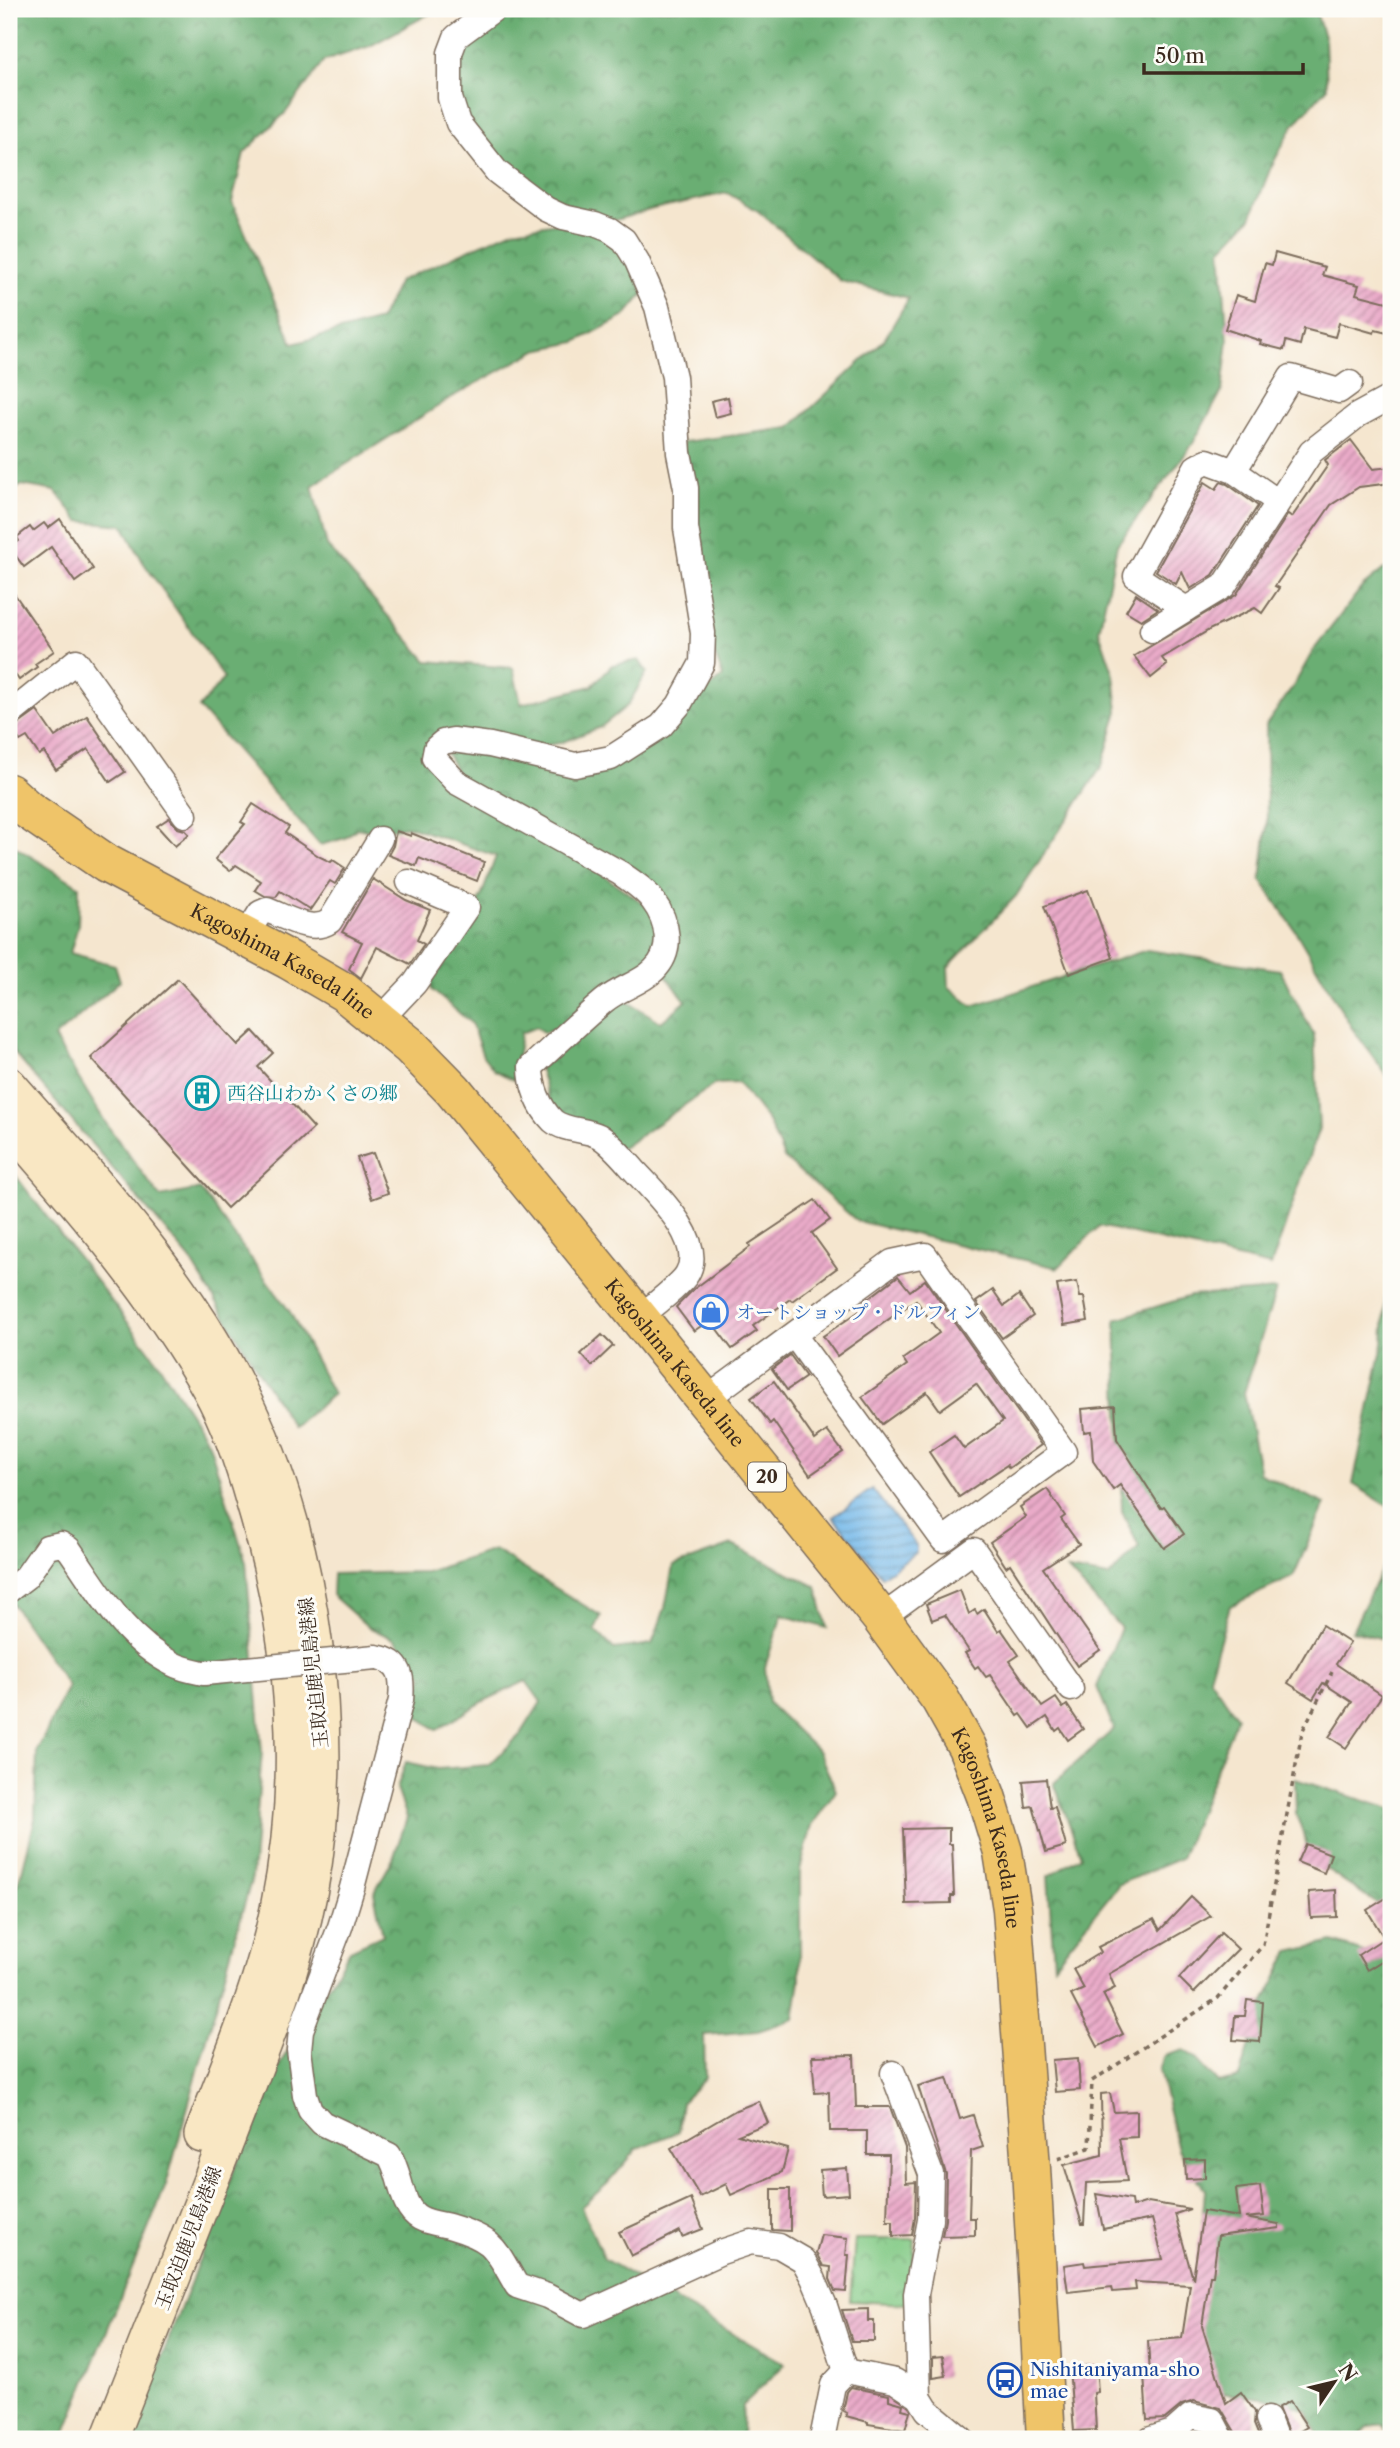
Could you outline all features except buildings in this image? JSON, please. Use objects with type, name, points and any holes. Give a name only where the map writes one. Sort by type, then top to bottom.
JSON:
[{"type":"main road","name":"Kagoshima Kaseda line","points":[[9,793],[28,810],[107,864],[344,992],[410,1046],[453,1090],[705,1399],[881,1618],[940,1699],[967,1747],[986,1796],[1003,1852],[1012,1909],[1031,2168],[1046,2439]]},
{"type":"main road","name":"玉取迫鹿児島港線","points":[[9,1085],[115,1206],[179,1292],[218,1352],[247,1406],[268,1456],[288,1517],[307,1605],[320,1691],[323,1765],[319,1835],[309,1896],[295,1955],[267,2035],[109,2439]]},
{"type":"main road","name":"玉取迫鹿児島港線","points":[[9,1124],[104,1234],[156,1303],[211,1391],[243,1467],[267,1546],[283,1620],[293,1699],[293,1796],[287,1861],[278,1912],[240,2036],[85,2439]]},
{"type":"street","points":[[494,9],[456,37],[450,53],[450,98],[458,123],[497,172],[546,209],[563,217],[610,230],[624,240],[637,261],[657,307],[674,377],[679,453],[686,488],[686,528],[703,633],[702,663],[679,705],[661,726],[611,758],[575,765],[490,745],[453,740],[443,742],[436,748],[434,758],[456,782],[620,873],[640,887],[653,900],[664,921],[668,936],[666,950],[656,968],[604,1001],[531,1067],[533,1088],[552,1120],[561,1126],[600,1137],[658,1196],[681,1226],[690,1244],[692,1259],[687,1275],[639,1318]]},
{"type":"street","points":[[1234,471],[1291,377],[1339,391],[1350,383]]},
{"type":"street","points":[[1152,630],[1224,586],[1311,452],[1358,415],[1391,397]]},
{"type":"street","points":[[1186,609],[1136,576],[1196,467],[1207,461],[1234,471],[1278,502]]},
{"type":"street","points":[[9,715],[76,661],[185,815]]},
{"type":"street","points":[[245,937],[260,912],[267,910],[314,928],[322,927],[330,921],[380,839]]},
{"type":"street","points":[[379,1021],[415,983],[467,907],[409,882]]},
{"type":"street","points":[[705,1399],[892,1262],[925,1255],[1064,1452],[943,1540],[794,1335]]},
{"type":"street","points":[[9,1590],[26,1577],[47,1547],[61,1544],[69,1549],[131,1635],[146,1648],[175,1665],[204,1673],[376,1657],[388,1659],[397,1666],[403,1682],[401,1700],[352,1888],[301,2030],[300,2061],[304,2095],[310,2110],[321,2123],[389,2155],[396,2164],[409,2206],[420,2218],[474,2233],[492,2244],[517,2287],[547,2296],[583,2315],[721,2252],[751,2242],[779,2246],[803,2260],[813,2278],[846,2371]]},
{"type":"street","points":[[881,1618],[974,1550],[1070,1689]]},
{"type":"street","points":[[893,2073],[931,2174],[930,2220],[916,2294],[919,2397]]},
{"type":"street","points":[[846,2371],[894,2381],[919,2397],[945,2431],[962,2439]]},
{"type":"street","points":[[822,2439],[833,2385],[846,2371]]},
{"type":"street","points":[[1151,2439],[1173,2432],[1191,2416],[1212,2420],[1223,2439]]},
{"type":"path","points":[[1031,2168],[1089,2148],[1092,2081],[1218,1997],[1263,1945],[1302,1732],[1332,1672]]},
{"type":"green space","points":[[9,9],[438,9],[370,46],[324,61],[286,112],[244,153],[232,202],[293,344],[380,320],[399,281],[513,230],[563,222],[618,240],[644,293],[625,316],[576,342],[537,350],[459,393],[312,486],[327,546],[427,661],[513,668],[521,704],[592,686],[612,665],[639,660],[647,672],[628,705],[601,727],[560,743],[528,748],[465,736],[427,765],[587,864],[653,910],[660,951],[557,1029],[544,1033],[536,1027],[521,1033],[514,1080],[494,1070],[483,1056],[471,1023],[432,990],[429,979],[481,897],[496,856],[409,826],[375,832],[357,828],[345,838],[320,845],[199,708],[224,678],[143,562],[123,525],[79,521],[55,491],[22,485],[9,493]]},
{"type":"green space","points":[[518,9],[1315,9],[1325,40],[1327,88],[1293,126],[1271,167],[1251,218],[1221,249],[1228,341],[1222,391],[1192,445],[1117,545],[1099,631],[1114,675],[1118,711],[1102,766],[1016,896],[948,967],[949,987],[972,1006],[1147,950],[1280,970],[1314,1035],[1319,1128],[1271,1266],[1099,1226],[1058,1268],[857,1221],[784,1158],[768,1121],[738,1083],[715,1084],[622,1148],[554,1115],[539,1067],[623,999],[661,1022],[686,1001],[662,971],[666,909],[459,776],[444,749],[576,769],[683,710],[723,677],[708,635],[683,442],[790,428],[884,340],[909,298],[841,281],[758,211],[727,193],[653,209],[609,222],[548,204],[467,128],[454,62]]},
{"type":"green space","points":[[1384,569],[1391,569],[1391,1081],[1352,1028],[1293,927],[1261,880],[1267,825],[1266,725],[1293,687],[1313,651],[1362,587]]},
{"type":"green space","points":[[9,843],[79,886],[78,925],[70,953],[115,965],[120,981],[54,1038],[107,1125],[160,1197],[200,1189],[290,1312],[333,1394],[293,1428],[190,1259],[9,1047]]},
{"type":"green space","points":[[9,1167],[155,1358],[209,1443],[246,1562],[262,1752],[252,1877],[166,2185],[63,2439],[9,2439],[9,1905],[22,1871],[35,1819],[37,1751],[68,1686],[9,1599]]},
{"type":"green space","points":[[1391,1207],[1391,1508],[1353,1484],[1383,1344]]},
{"type":"green space","points":[[1276,1290],[1244,1393],[1260,1474],[1325,1504],[1293,1577],[1230,1606],[1209,1677],[1237,1717],[1181,1858],[1119,1884],[1054,1965],[1048,1876],[1081,1856],[1054,1783],[1114,1729],[1097,1687],[1121,1628],[1068,1570],[1109,1577],[1139,1547],[1122,1511],[1116,1319],[1191,1296]]},
{"type":"green space","points":[[732,1545],[817,1587],[827,1628],[782,1615],[765,1667],[768,1703],[819,1752],[836,1791],[812,1825],[800,1870],[800,1980],[794,2019],[758,2031],[704,2035],[705,2078],[682,2102],[678,2132],[638,2148],[608,2183],[581,2207],[604,2259],[785,2364],[743,2405],[742,2439],[130,2439],[252,2124],[281,2062],[350,1950],[383,1935],[374,1893],[393,1859],[407,1818],[397,1788],[406,1762],[438,1769],[489,1765],[521,1734],[541,1702],[526,1681],[484,1701],[437,1730],[417,1716],[423,1675],[394,1639],[368,1627],[332,1595],[333,1574],[426,1572],[494,1550],[601,1616],[595,1630],[614,1649],[652,1644],[665,1608],[673,1566]]},
{"type":"green space","points":[[1391,1550],[1391,1641],[1352,1631]]},
{"type":"green space","points":[[1295,1779],[1391,1809],[1391,1913],[1312,1859],[1296,1814]]},
{"type":"green space","points":[[1333,1942],[1391,1961],[1391,2439],[1383,2424],[1369,2426],[1356,2439],[1320,2438],[1307,2410],[1278,2400],[1220,2393],[1201,2341],[1201,2240],[1205,2190],[1178,2149],[1159,2070],[1164,2056],[1184,2050],[1218,2083],[1239,2078],[1258,2016],[1289,1952]]},
{"type":"green space","points":[[855,2239],[915,2239],[909,2304],[850,2301]]},
{"type":"water","points":[[872,1489],[916,1545],[916,1552],[882,1577],[833,1517]]},
{"type":"place","name":"西谷山わかくさの郷","points":[[202,1093]]},
{"type":"place","name":"オートショップ・ドルフィン","points":[[711,1312]]},
{"type":"place","name":"Nishitaniyama-sho mae","points":[[1005,2380]]}]
